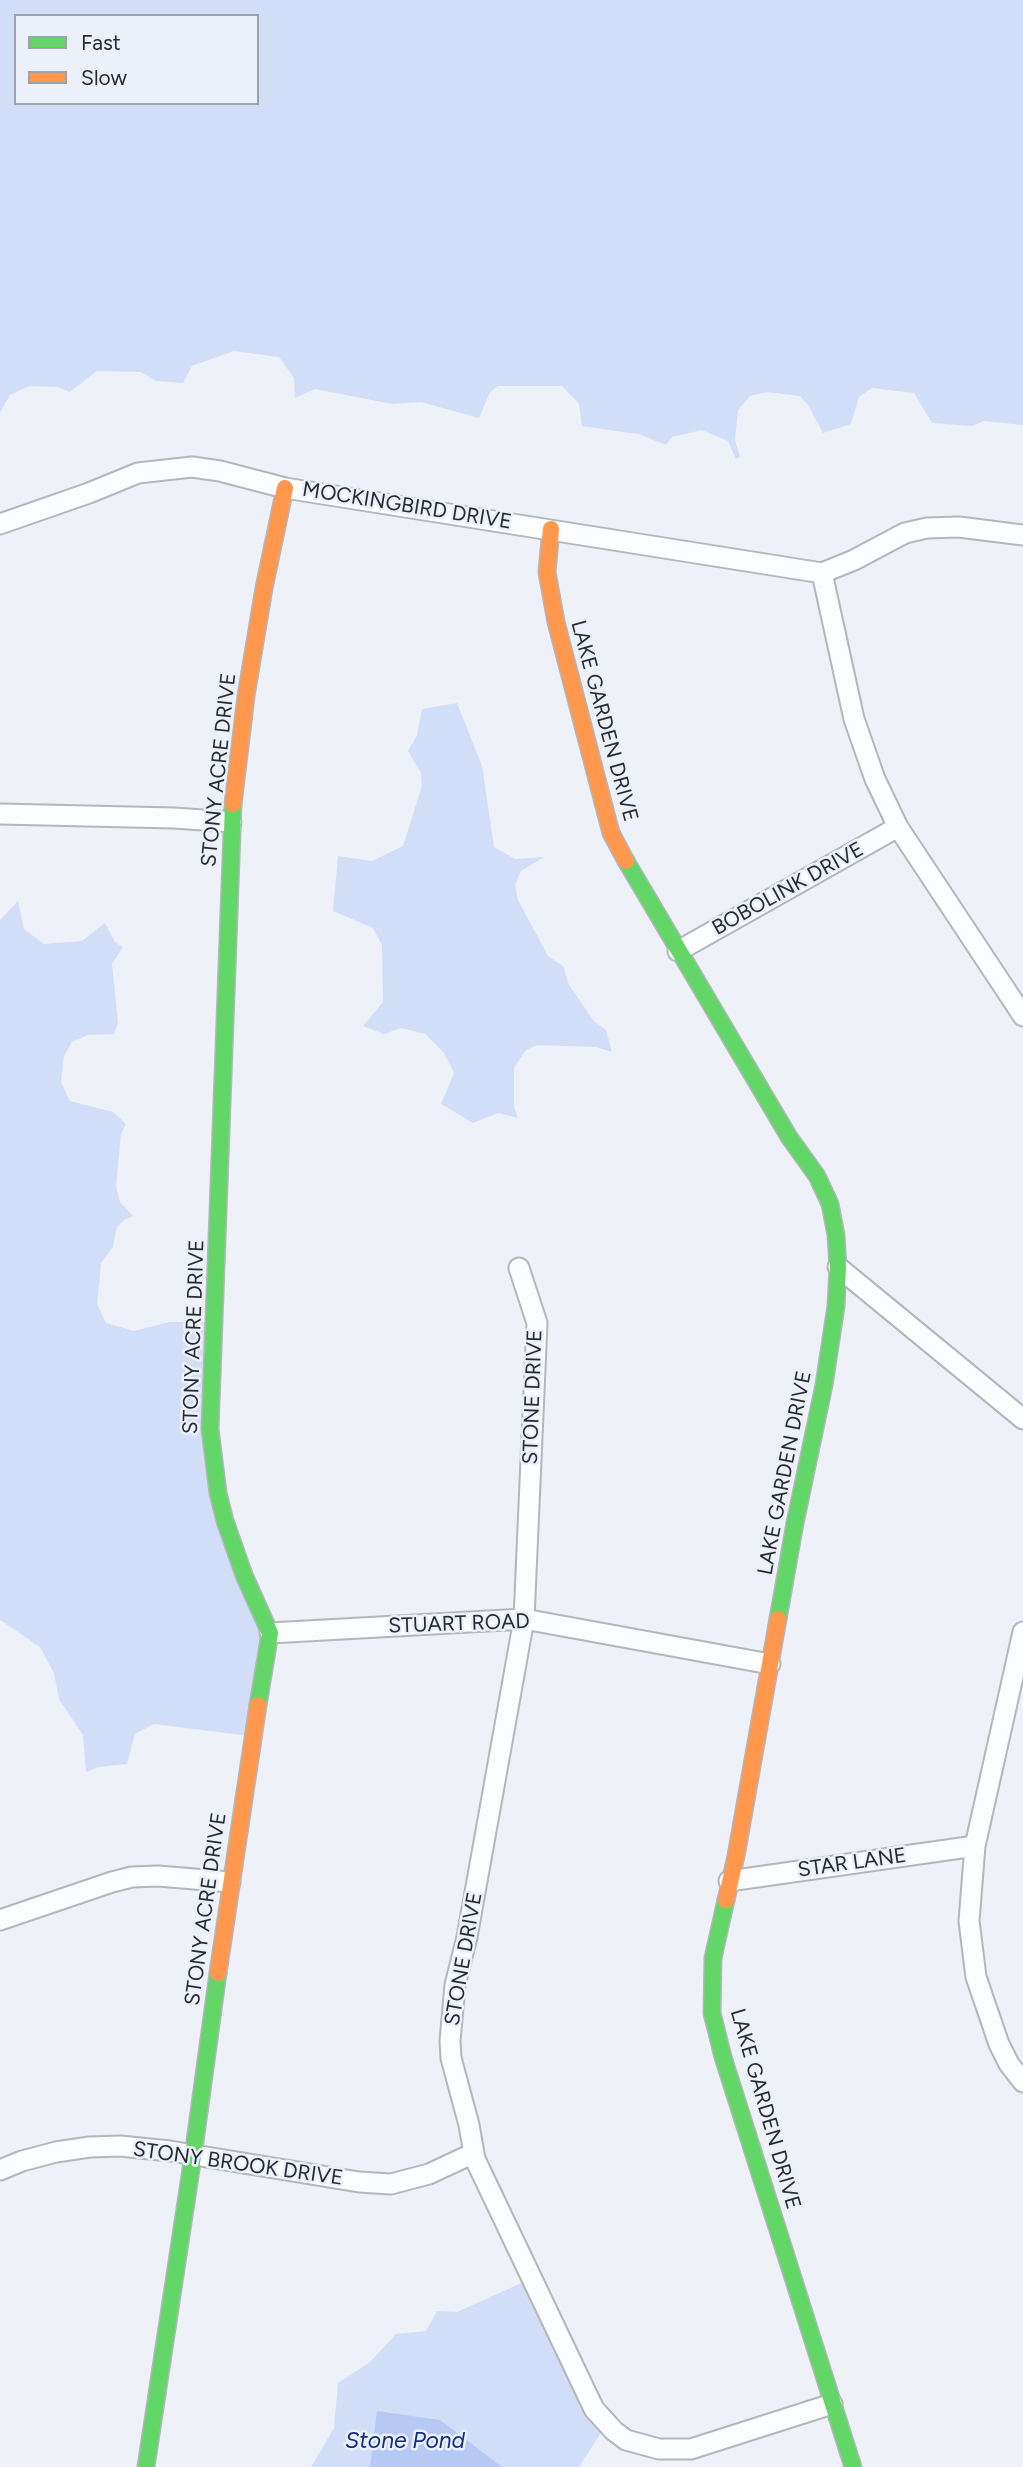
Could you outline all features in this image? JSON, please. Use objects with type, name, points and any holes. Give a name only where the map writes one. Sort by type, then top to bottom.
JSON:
[{"type":"street","name":"MOCKINGBIRD DRIVE","points":[[0,524],[89,494],[138,473],[192,467],[220,471],[285,488],[822,573]]},
{"type":"street","name":"STONY ACRE DRIVE","points":[[146,2467],[193,2155],[230,1882],[270,1633],[244,1575],[225,1521],[218,1493],[210,1429],[232,822],[246,696],[264,587],[285,488]]},
{"type":"street","points":[[1023,535],[959,527],[927,528],[905,533],[854,560],[822,573],[854,719],[875,779],[898,827],[1023,1016]]},
{"type":"street","name":"LAKE GARDEN DRIVE","points":[[551,529],[547,572],[556,622],[611,833],[789,1137],[817,1176],[824,1189],[836,1235],[836,1306],[824,1385],[795,1523],[736,1856],[713,1958],[712,2013],[723,2057],[853,2467]]},
{"type":"street","points":[[0,814],[232,822]]},
{"type":"street","name":"BOBOLINK DRIVE","points":[[678,951],[898,827]]},
{"type":"street","name":"STONE DRIVE","points":[[519,1268],[537,1324],[524,1619],[452,2010],[451,2058],[470,2125],[474,2153],[594,2409],[626,2440],[659,2449],[691,2449],[832,2404]]},
{"type":"street","points":[[838,1268],[1023,1419]]},
{"type":"street","name":"STUART ROAD","points":[[270,1633],[524,1619],[770,1664]]},
{"type":"street","points":[[1023,1632],[975,1846],[969,1921],[976,1978],[999,2044],[1009,2064],[1023,2082]]},
{"type":"street","name":"STAR LANE","points":[[729,1881],[975,1846]]},
{"type":"street","points":[[0,1920],[132,1877],[158,1876],[230,1882]]},
{"type":"street","name":"STONY BROOK DRIVE","points":[[0,2170],[56,2152],[120,2146],[359,2182],[391,2184],[429,2175],[474,2153]]},
{"type":"shaded area","points":[[0,0],[1023,0],[1023,425],[984,421],[972,426],[932,423],[914,393],[872,388],[859,397],[851,424],[823,433],[800,396],[767,392],[750,396],[738,410],[735,440],[740,457],[736,459],[728,441],[702,430],[672,437],[666,445],[638,434],[582,426],[579,404],[562,386],[498,386],[490,392],[479,418],[421,402],[392,404],[315,389],[295,398],[294,378],[279,357],[234,351],[192,366],[183,383],[156,381],[141,372],[97,371],[70,392],[58,387],[29,386],[10,395],[0,413]]},
{"type":"shaded area","points":[[457,703],[482,766],[494,847],[515,859],[544,857],[521,871],[515,885],[518,900],[548,956],[563,966],[569,985],[594,1021],[606,1030],[612,1052],[596,1047],[537,1045],[526,1050],[514,1068],[514,1107],[518,1118],[498,1113],[473,1123],[441,1104],[454,1073],[444,1053],[425,1034],[401,1028],[384,1034],[363,1026],[383,1002],[382,945],[373,928],[333,911],[338,856],[372,861],[403,846],[422,786],[421,773],[408,751],[417,735],[422,709]]},
{"type":"shaded area","points":[[18,901],[24,929],[44,944],[82,941],[105,923],[115,942],[123,947],[112,964],[118,1023],[114,1034],[88,1035],[72,1042],[64,1056],[61,1082],[70,1101],[113,1112],[126,1124],[121,1134],[116,1186],[120,1202],[133,1216],[117,1227],[113,1247],[101,1263],[97,1304],[106,1323],[134,1331],[169,1322],[209,1322],[208,1435],[270,1635],[250,1736],[154,1724],[135,1734],[127,1764],[99,1767],[86,1772],[83,1735],[59,1699],[54,1673],[40,1647],[0,1620],[0,920]]},
{"type":"shaded area","points":[[526,2281],[606,2425],[579,2467],[311,2467],[334,2428],[338,2383],[370,2362],[396,2334],[426,2331],[437,2311],[457,2312]]},
{"type":"water","name":"Stone Pond","points":[[377,2411],[440,2420],[502,2467],[370,2467]]},
{"type":"traffic: fast","points":[[233,804],[210,1429],[218,1493],[225,1521],[244,1575],[270,1633],[258,1705]]},
{"type":"traffic: fast","points":[[626,861],[789,1137],[817,1176],[830,1204],[838,1267],[836,1306],[824,1385],[778,1619]]},
{"type":"traffic: fast","points":[[726,1900],[713,1958],[712,2013],[723,2057],[853,2467]]},
{"type":"traffic: fast","points":[[146,2467],[218,1973]]},
{"type":"traffic: slow","points":[[233,804],[246,696],[264,588],[285,488]]},
{"type":"traffic: slow","points":[[551,529],[547,572],[556,622],[611,833],[626,861]]},
{"type":"traffic: slow","points":[[726,1900],[778,1619]]},
{"type":"traffic: slow","points":[[218,1973],[258,1705]]}]
